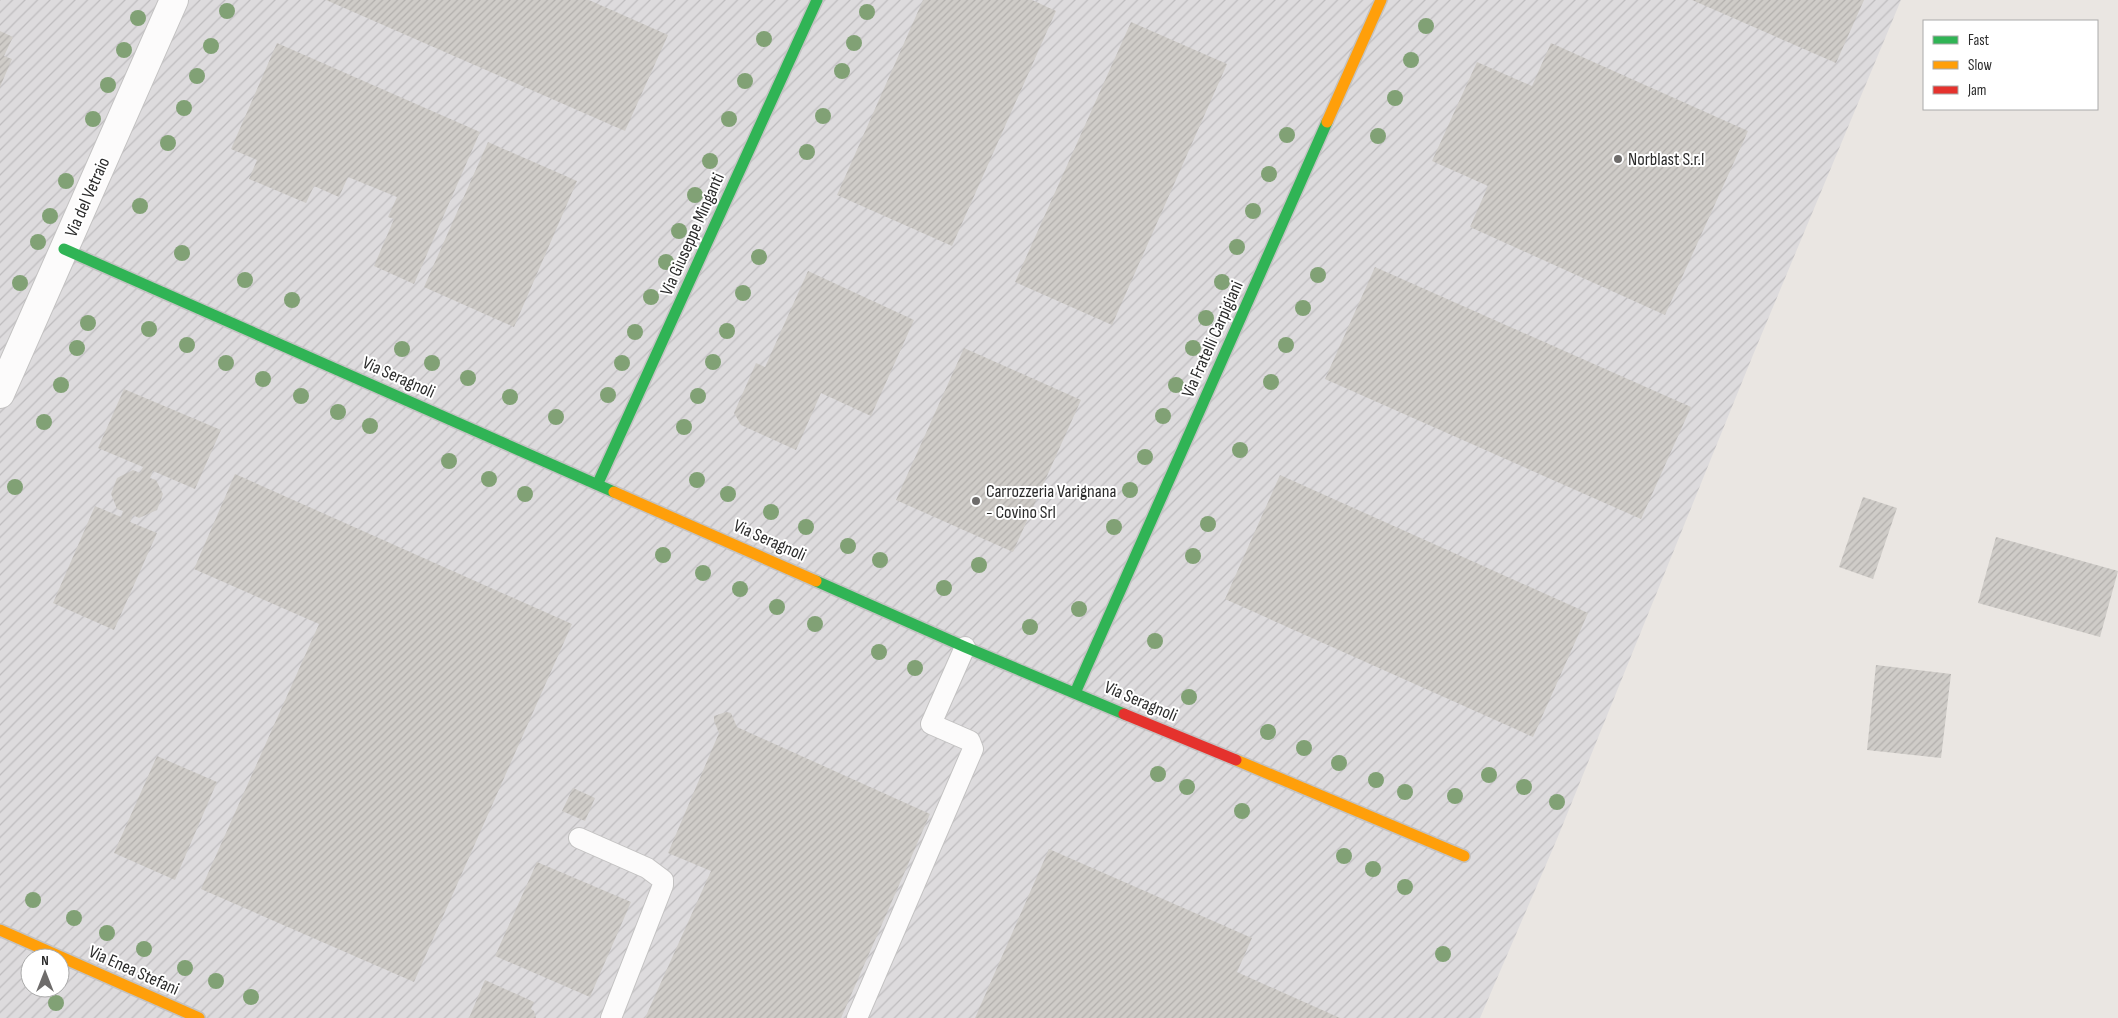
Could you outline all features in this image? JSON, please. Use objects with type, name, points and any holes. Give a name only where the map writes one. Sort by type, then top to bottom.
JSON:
[{"type":"street","name":"Via del Vetraio","points":[[0,394],[174,0]]},
{"type":"street","name":"Via Giuseppe Minganti","points":[[598,483],[817,0]]},
{"type":"street","name":"Via Fratelli Carpigiani","points":[[1075,693],[1381,0]]},
{"type":"street","name":"Via Seragnoli","points":[[64,248],[965,646],[1464,856]]},
{"type":"street","name":"Via Enea Stefani","points":[[0,930],[199,1018]]},
{"type":"lane","points":[[857,1018],[973,748],[970,741],[932,724],[965,646]]},
{"type":"lane","points":[[579,838],[648,868],[663,880],[663,885],[611,1018]]},
{"type":"shaded area","points":[[0,0],[1901,0],[1753,355],[1557,839],[1480,1018],[0,1018]]},
{"type":"building","points":[[326,0],[589,0],[668,35],[625,131]]},
{"type":"building","points":[[923,0],[1032,0],[1056,11],[952,246],[837,195]]},
{"type":"building","points":[[1692,0],[1864,0],[1836,63]]},
{"type":"building","points":[[1131,22],[1227,64],[1112,325],[1015,282]]},
{"type":"building","points":[[0,31],[13,37],[4,56],[12,59],[0,87]]},
{"type":"building","points":[[277,43],[480,132],[414,284],[374,266],[394,219],[388,217],[397,197],[348,177],[339,197],[314,186],[306,203],[249,179],[257,160],[231,149]]},
{"type":"building","name":"Norblast S.r.l","points":[[1551,43],[1748,131],[1665,315],[1470,227],[1488,186],[1432,161],[1477,62],[1532,86]]},
{"type":"building","points":[[488,142],[577,181],[514,327],[424,287]]},
{"type":"building","points":[[1375,267],[1691,407],[1641,519],[1325,379]]},
{"type":"building","points":[[808,271],[914,320],[871,416],[821,393],[796,450],[741,425],[734,413],[756,363],[765,367]]},
{"type":"building","points":[[964,348],[1081,400],[1013,552],[896,500]]},
{"type":"building","points":[[124,389],[221,430],[195,489],[153,471],[150,478],[156,480],[163,494],[157,510],[139,518],[133,515],[130,522],[157,533],[114,630],[53,603],[95,506],[121,517],[123,511],[117,509],[111,494],[117,478],[133,470],[140,473],[143,467],[98,448]]},
{"type":"building","points":[[235,474],[572,624],[414,982],[201,889],[319,624],[194,569]]},
{"type":"building","points":[[1280,475],[1588,613],[1533,737],[1225,599]]},
{"type":"building","points":[[1863,497],[1897,508],[1873,579],[1839,567]]},
{"type":"building","points":[[1996,537],[2118,571],[2100,637],[1978,603]]},
{"type":"building","points":[[1876,665],[1951,674],[1941,758],[1867,750]]},
{"type":"building","points":[[726,712],[731,713],[737,727],[930,814],[841,1018],[645,1018],[711,871],[668,853],[719,733],[714,716]]},
{"type":"building","points":[[157,756],[217,782],[175,880],[114,853]]},
{"type":"building","points":[[573,788],[595,798],[585,821],[562,811]]},
{"type":"building","points":[[1049,849],[1252,938],[1237,972],[1340,1018],[975,1018]]},
{"type":"building","points":[[537,862],[631,902],[590,997],[495,956]]},
{"type":"building","points":[[485,980],[534,1002],[531,1009],[534,1011],[536,1018],[469,1018]]},
{"type":"traffic: fast","points":[[598,483],[817,0]]},
{"type":"traffic: fast","points":[[1075,693],[1327,122]]},
{"type":"traffic: fast","points":[[64,249],[614,492]]},
{"type":"traffic: fast","points":[[816,581],[965,647],[1124,714]]},
{"type":"traffic: slow","points":[[1327,122],[1381,0]]},
{"type":"traffic: slow","points":[[614,492],[816,581]]},
{"type":"traffic: slow","points":[[1236,760],[1464,856]]},
{"type":"traffic: slow","points":[[0,930],[199,1018]]},
{"type":"traffic: jam","points":[[1124,714],[1236,760]]},
{"type":"place","name":"Norblast S.r.l","points":[[1618,159]]},
{"type":"place","name":"Carrozzeria Varignana - Covino Srl","points":[[976,501]]}]
